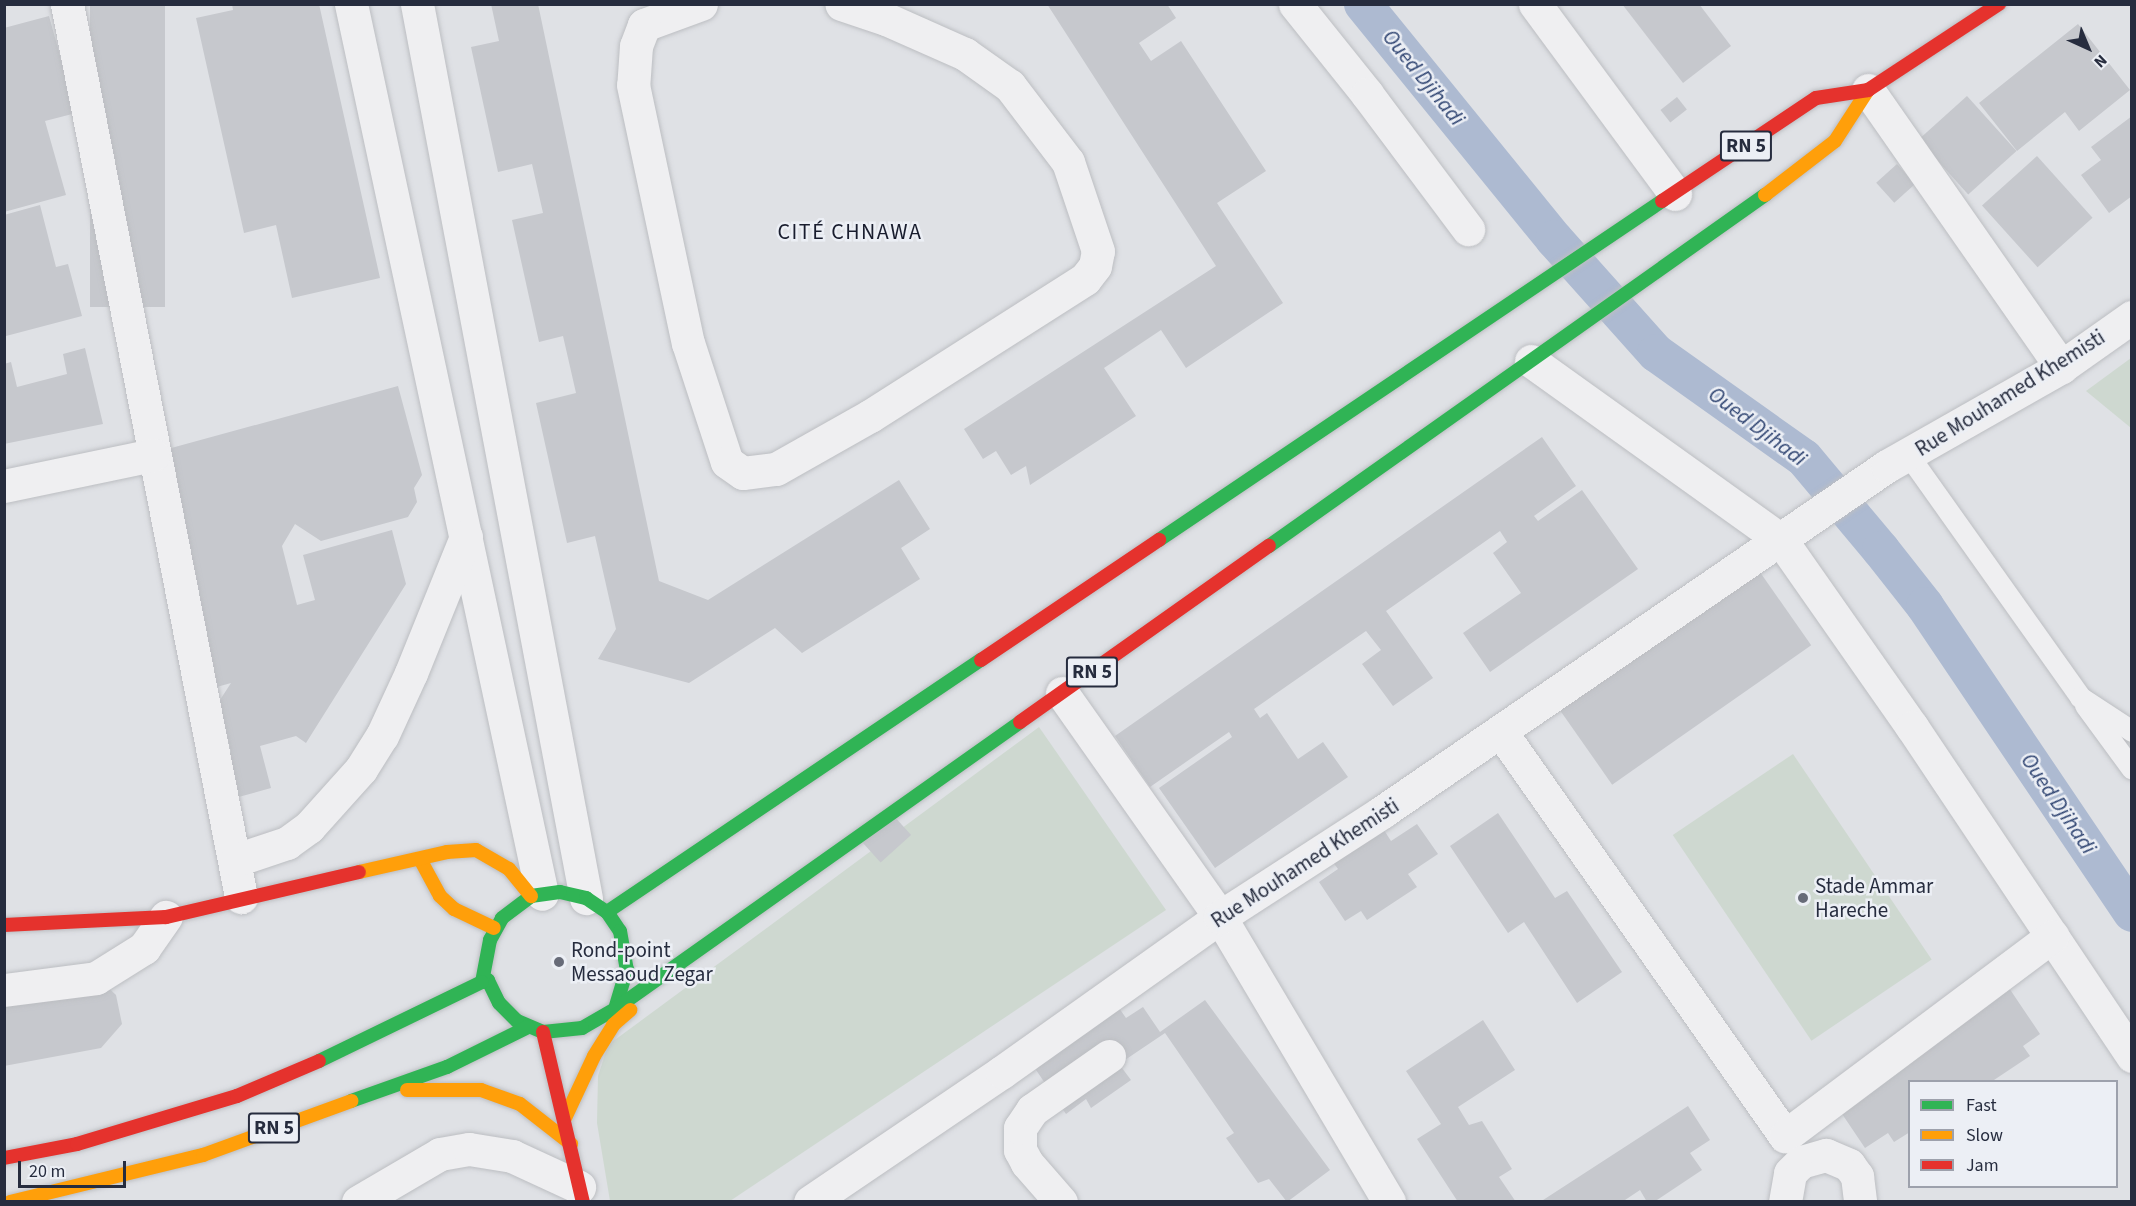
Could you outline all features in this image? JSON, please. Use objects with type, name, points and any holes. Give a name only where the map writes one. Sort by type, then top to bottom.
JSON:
[{"type":"main road","name":"RN 5","points":[[615,1009],[1664,268],[1835,141],[1868,90],[1999,4]]},
{"type":"main road","name":"RN 5","points":[[597,905],[1532,292],[1816,98],[1868,90]]},
{"type":"main road","points":[[4,925],[166,917],[241,897],[476,849],[510,868],[536,895]]},
{"type":"main road","points":[[420,859],[440,896],[454,909],[494,928]]},
{"type":"main road","points":[[560,892],[597,905],[620,931],[626,950],[627,969],[615,1009],[582,1028],[543,1032],[528,1027],[507,1013],[488,980],[482,982],[494,928],[510,909],[536,895],[560,892]]},
{"type":"main road","points":[[565,1118],[614,1026],[675,967]]},
{"type":"main road","name":"RN 5","points":[[4,1158],[77,1144],[237,1096],[341,1052],[482,982]]},
{"type":"main road","name":"RN 5","points":[[10,1202],[203,1155],[447,1067],[528,1027]]},
{"type":"main road","points":[[543,1032],[581,1194]]},
{"type":"main road","points":[[387,1089],[481,1090],[520,1104],[571,1144]]},
{"type":"street","points":[[67,4],[153,454],[236,860],[241,897]]},
{"type":"street","points":[[351,4],[466,537],[536,895]]},
{"type":"street","points":[[417,4],[597,905]]},
{"type":"street","points":[[701,4],[644,25],[636,46],[633,85],[688,343],[727,462],[743,473],[776,469],[870,417],[1085,279],[1095,266],[1098,251],[1068,162],[1010,86],[965,54],[841,4]]},
{"type":"street","points":[[1295,4],[1367,94],[1468,229]]},
{"type":"street","points":[[1535,4],[1675,194]]},
{"type":"street","points":[[1868,90],[2061,367]]},
{"type":"street","name":"Rue Mouhamed Khemisti","points":[[810,1202],[1002,1072],[1220,917],[1501,732],[1898,461],[2061,367],[2132,317]]},
{"type":"street","points":[[1531,361],[1792,533],[2132,1056]]},
{"type":"street","points":[[4,486],[153,454]]},
{"type":"street","points":[[236,860],[287,843],[309,827],[361,769],[382,736],[406,683],[466,537]]},
{"type":"street","points":[[1062,693],[1220,917],[1389,1202]]},
{"type":"street","points":[[1501,732],[1793,1149],[1784,1201]]},
{"type":"street","points":[[4,990],[96,978],[144,948],[166,917]]},
{"type":"street","points":[[1793,1149],[2052,936]]},
{"type":"street","points":[[1061,1202],[1027,1163],[1020,1150],[1020,1128],[1032,1110],[1109,1056]]},
{"type":"street","points":[[358,1202],[440,1154],[469,1149],[512,1156],[581,1194]]},
{"type":"street","points":[[1793,1149],[1826,1155],[1849,1165],[1859,1182],[1860,1202]]},
{"type":"lane","points":[[1898,461],[2080,697],[2132,769]]},
{"type":"lane","points":[[2080,697],[2132,731]]},
{"type":"shaded area","points":[[2131,358],[2131,428],[2086,391]]},
{"type":"shaded area","points":[[1039,727],[1166,910],[730,1201],[610,1201],[597,1123],[598,1076],[608,1045]]},
{"type":"shaded area","name":"Stade Ammar Hareche","points":[[1793,754],[1932,960],[1811,1041],[1673,835]]},
{"type":"building","points":[[90,4],[165,4],[165,307],[90,307]]},
{"type":"building","points":[[232,4],[319,4],[380,278],[292,298],[276,225],[244,233],[196,18],[233,10]]},
{"type":"building","points":[[491,4],[538,4],[659,581],[708,600],[899,480],[930,529],[901,548],[920,579],[802,653],[775,628],[689,683],[598,659],[616,629],[595,536],[567,543],[536,403],[576,393],[563,336],[539,342],[512,220],[543,213],[532,164],[498,172],[471,47],[499,41]]},
{"type":"building","points":[[1047,4],[1167,4],[1176,18],[1139,43],[1151,61],[1181,41],[1266,171],[1217,203],[1283,303],[1186,368],[1161,330],[1104,368],[1136,416],[1030,485],[1026,466],[1011,475],[996,451],[983,459],[964,429],[1216,266]]},
{"type":"building","points":[[1622,4],[1699,4],[1731,46],[1683,83]]},
{"type":"building","points":[[49,16],[76,113],[45,121],[66,195],[4,212],[4,28]]},
{"type":"building","points":[[2078,24],[2130,90],[2079,131],[2065,112],[2017,151],[1979,103]]},
{"type":"building","points":[[1967,96],[2017,151],[1968,194],[1919,139]]},
{"type":"building","points":[[1677,97],[1687,110],[1670,123],[1660,110]]},
{"type":"building","points":[[2132,116],[2132,196],[2109,213],[2081,175],[2101,160],[2091,147]]},
{"type":"building","points":[[2037,156],[2093,218],[2038,267],[1982,206]]},
{"type":"building","points":[[1897,164],[1915,184],[1894,203],[1876,183]]},
{"type":"building","points":[[40,205],[56,267],[68,264],[82,316],[6,336],[4,215]]},
{"type":"building","points":[[85,348],[103,424],[4,444],[4,364],[11,362],[17,387],[67,374],[63,354]]},
{"type":"building","points":[[398,386],[422,475],[414,488],[417,502],[408,517],[321,541],[295,524],[282,546],[297,605],[315,600],[303,555],[392,530],[406,584],[306,743],[296,736],[260,746],[271,788],[235,798],[225,761],[231,752],[218,703],[231,683],[206,690],[164,450]]},
{"type":"building","points":[[1542,437],[1576,486],[1534,516],[1538,521],[1582,490],[1638,569],[1490,672],[1463,633],[1521,593],[1493,553],[1507,542],[1500,531],[1386,611],[1433,678],[1393,706],[1362,664],[1381,650],[1366,631],[1254,709],[1260,718],[1267,713],[1298,759],[1323,742],[1348,777],[1215,868],[1159,788],[1232,737],[1229,732],[1150,787],[1115,736]]},
{"type":"building","points":[[1755,565],[1811,645],[1612,785],[1556,704]]},
{"type":"building","points":[[1498,813],[1555,898],[1567,891],[1622,972],[1577,1003],[1524,922],[1508,933],[1450,846]]},
{"type":"building","points":[[893,815],[911,835],[881,862],[863,842]]},
{"type":"building","points":[[1417,824],[1438,854],[1408,874],[1417,887],[1367,920],[1361,911],[1345,921],[1319,882],[1338,869],[1332,861],[1382,827],[1391,841]]},
{"type":"building","points":[[99,979],[116,995],[122,1024],[101,1048],[4,1066],[4,996]]},
{"type":"building","points":[[2005,982],[2040,1034],[2023,1046],[2030,1056],[1994,1080],[1908,1080],[1908,1133],[1894,1142],[1888,1133],[1865,1148],[1832,1099]]},
{"type":"building","points":[[1205,1000],[1330,1170],[1287,1202],[1269,1179],[1258,1183],[1226,1138],[1234,1133],[1165,1033],[1119,1064],[1131,1080],[1091,1108],[1086,1099],[1066,1114],[1034,1067],[1119,1008],[1126,1018],[1143,1007],[1160,1032]]},
{"type":"building","points":[[1483,1020],[1515,1070],[1458,1107],[1469,1125],[1482,1121],[1512,1169],[1499,1177],[1516,1202],[1458,1202],[1417,1139],[1441,1124],[1406,1071]]},
{"type":"building","points":[[1688,1106],[1710,1140],[1690,1153],[1702,1170],[1654,1202],[1647,1202],[1640,1190],[1622,1202],[1540,1202]]},
{"type":"waterway","name":"Oued Djihadi","points":[[1363,4],[1554,239],[1656,353],[1804,458],[1925,606],[2132,913]]},
{"type":"traffic: fast","points":[[1269,546],[1765,195]]},
{"type":"traffic: fast","points":[[1159,540],[1662,201]]},
{"type":"traffic: fast","points":[[607,912],[981,660]]},
{"type":"traffic: fast","points":[[615,1009],[1020,722]]},
{"type":"traffic: fast","points":[[560,892],[586,898],[607,912],[620,931],[627,969],[615,1009],[582,1028],[543,1032],[517,1021],[499,1003],[488,980],[482,982],[490,940],[502,918],[531,896],[560,892]]},
{"type":"traffic: fast","points":[[319,1061],[482,982]]},
{"type":"traffic: fast","points":[[351,1101],[447,1067],[528,1027]]},
{"type":"traffic: slow","points":[[1765,195],[1835,141],[1868,90]]},
{"type":"traffic: slow","points":[[359,872],[447,852],[476,850],[509,869],[531,896]]},
{"type":"traffic: slow","points":[[420,859],[440,896],[454,909],[494,928]]},
{"type":"traffic: slow","points":[[565,1118],[594,1056],[613,1025],[630,1010]]},
{"type":"traffic: slow","points":[[407,1090],[481,1090],[520,1104],[571,1144]]},
{"type":"traffic: slow","points":[[10,1202],[203,1155],[351,1101]]},
{"type":"traffic: jam","points":[[1662,201],[1816,98],[1868,90],[1999,4]]},
{"type":"traffic: jam","points":[[981,660],[1159,540]]},
{"type":"traffic: jam","points":[[1020,722],[1269,546]]},
{"type":"traffic: jam","points":[[4,925],[166,917],[359,872]]},
{"type":"traffic: jam","points":[[543,1032],[583,1202]]},
{"type":"traffic: jam","points":[[4,1158],[77,1144],[237,1096],[319,1061]]},
{"type":"place","name":"Stade Ammar Hareche","points":[[1803,898]]},
{"type":"place","name":"Rond-point Messaoud Zegar","points":[[559,962]]},
{"type":"district","name":"CITÉ CHNAWA","points":[[850,233]]}]
